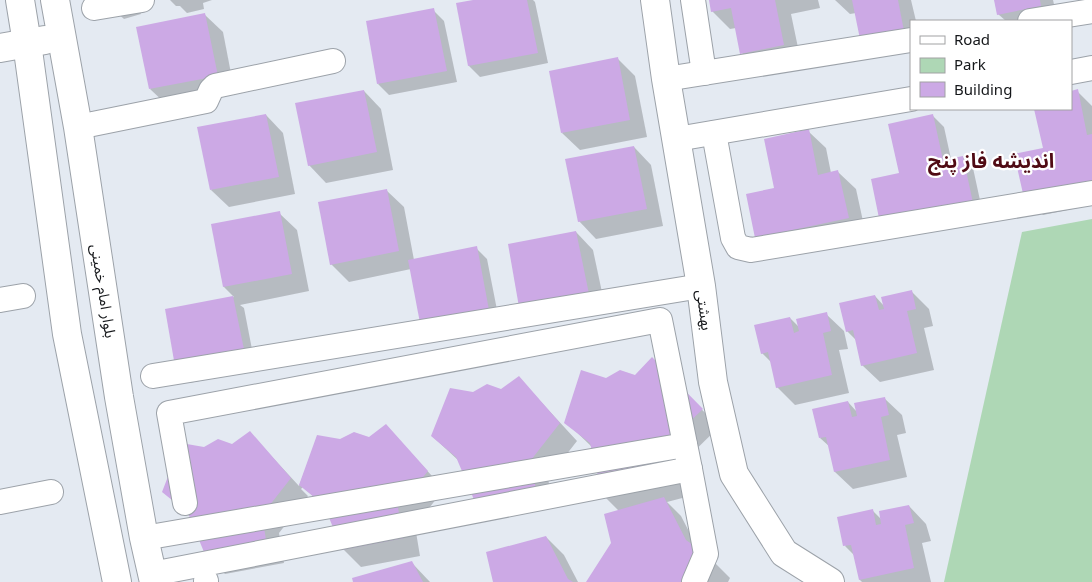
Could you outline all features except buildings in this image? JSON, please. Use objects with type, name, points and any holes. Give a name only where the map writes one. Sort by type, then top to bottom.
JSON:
[{"type":"street","points":[[20,0],[67,334],[117,582]]},
{"type":"street","name":"بلوار امام خمینی","points":[[55,0],[78,127],[120,397],[144,538],[153,578]]},
{"type":"street","points":[[94,8],[142,0]]},
{"type":"street","name":"بهشتی","points":[[655,0],[666,79],[701,286],[713,382],[734,474],[784,553],[830,582]]},
{"type":"street","points":[[693,0],[704,73]]},
{"type":"street","points":[[1036,20],[1092,11]]},
{"type":"street","points":[[0,48],[62,38]]},
{"type":"street","points":[[666,79],[910,40]]},
{"type":"street","points":[[78,127],[206,101],[215,86],[333,61]]},
{"type":"street","points":[[1072,72],[1092,68]]},
{"type":"street","points":[[676,139],[910,99]]},
{"type":"street","points":[[714,133],[733,238],[738,246],[751,250],[1092,193]]},
{"type":"street","points":[[153,376],[701,286]]},
{"type":"street","points":[[185,503],[169,413],[660,320],[706,554],[694,582]]},
{"type":"street","points":[[144,538],[685,445]]},
{"type":"street","points":[[153,578],[690,469]]},
{"type":"street","points":[[0,502],[51,492]]},
{"type":"green space","points":[[1092,219],[1092,582],[944,582],[1022,232]]},
{"type":"district","name":"اندیشه فاز پنج","points":[[991,162]]}]
